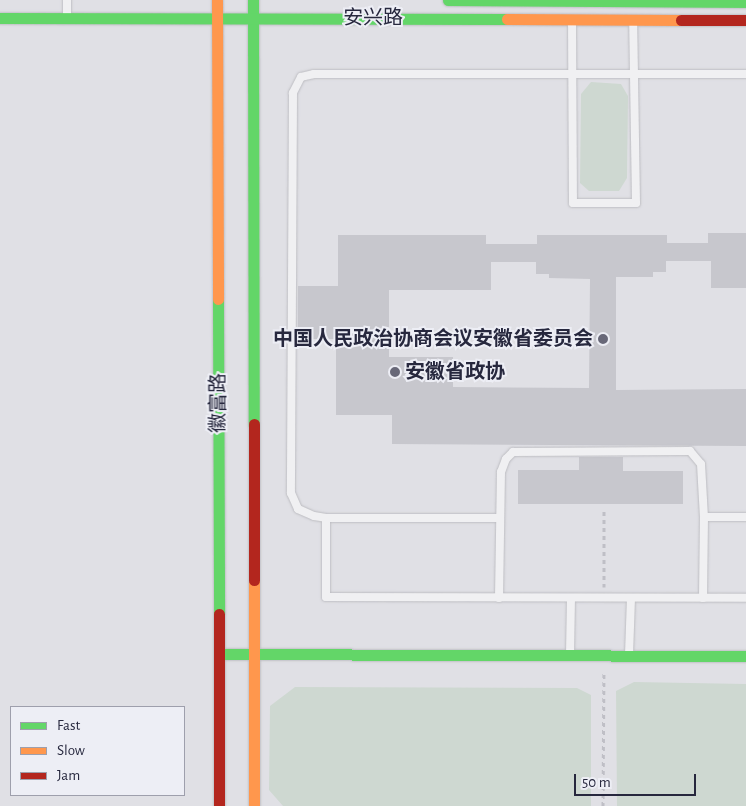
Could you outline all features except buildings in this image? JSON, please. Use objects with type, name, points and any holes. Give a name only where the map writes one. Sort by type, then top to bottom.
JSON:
[{"type":"street","name":"徽富路","points":[[217,0],[218,806]]},
{"type":"street","name":"徽富路","points":[[253,0],[254,806]]},
{"type":"street","points":[[448,0],[746,2]]},
{"type":"street","name":"安兴路","points":[[0,18],[253,17],[746,20]]},
{"type":"street","points":[[218,654],[746,656]]},
{"type":"lane","points":[[67,0],[67,18]]},
{"type":"lane","points":[[572,1],[573,203],[636,203],[633,2]]},
{"type":"lane","points":[[500,518],[326,518],[314,516],[298,509],[292,493],[294,87],[302,77],[314,74],[746,74]]},
{"type":"lane","points":[[499,598],[502,467],[506,459],[520,451],[690,451],[701,464],[704,517],[703,598]]},
{"type":"lane","points":[[704,517],[746,517]]},
{"type":"lane","points":[[326,518],[326,597],[746,598]]},
{"type":"lane","points":[[570,655],[571,598]]},
{"type":"lane","points":[[629,655],[631,598]]},
{"type":"path","points":[[604,510],[604,598]]},
{"type":"path","points":[[603,806],[605,655]]},
{"type":"shaded area","points":[[591,82],[621,84],[628,96],[627,178],[619,191],[589,191],[580,183],[581,94]]},
{"type":"shaded area","points":[[634,682],[746,684],[746,806],[617,806],[616,691]]},
{"type":"shaded area","points":[[295,687],[577,688],[591,695],[591,806],[283,806],[269,790],[270,706]]},
{"type":"traffic: fast","points":[[253,0],[254,424]]},
{"type":"traffic: fast","points":[[448,0],[746,2]]},
{"type":"traffic: fast","points":[[0,18],[507,19]]},
{"type":"traffic: fast","points":[[218,299],[219,614]]},
{"type":"traffic: fast","points":[[219,654],[746,656]]},
{"type":"traffic: slow","points":[[217,0],[218,299]]},
{"type":"traffic: slow","points":[[507,19],[681,20]]},
{"type":"traffic: slow","points":[[254,580],[254,806]]},
{"type":"traffic: jam","points":[[681,20],[746,20]]},
{"type":"traffic: jam","points":[[254,424],[254,580]]},
{"type":"traffic: jam","points":[[219,614],[219,806]]},
{"type":"place","name":"中国人民政治协商会议安徽省委员会","points":[[603,339]]},
{"type":"place","name":"安徽省政协","points":[[395,372]]}]
